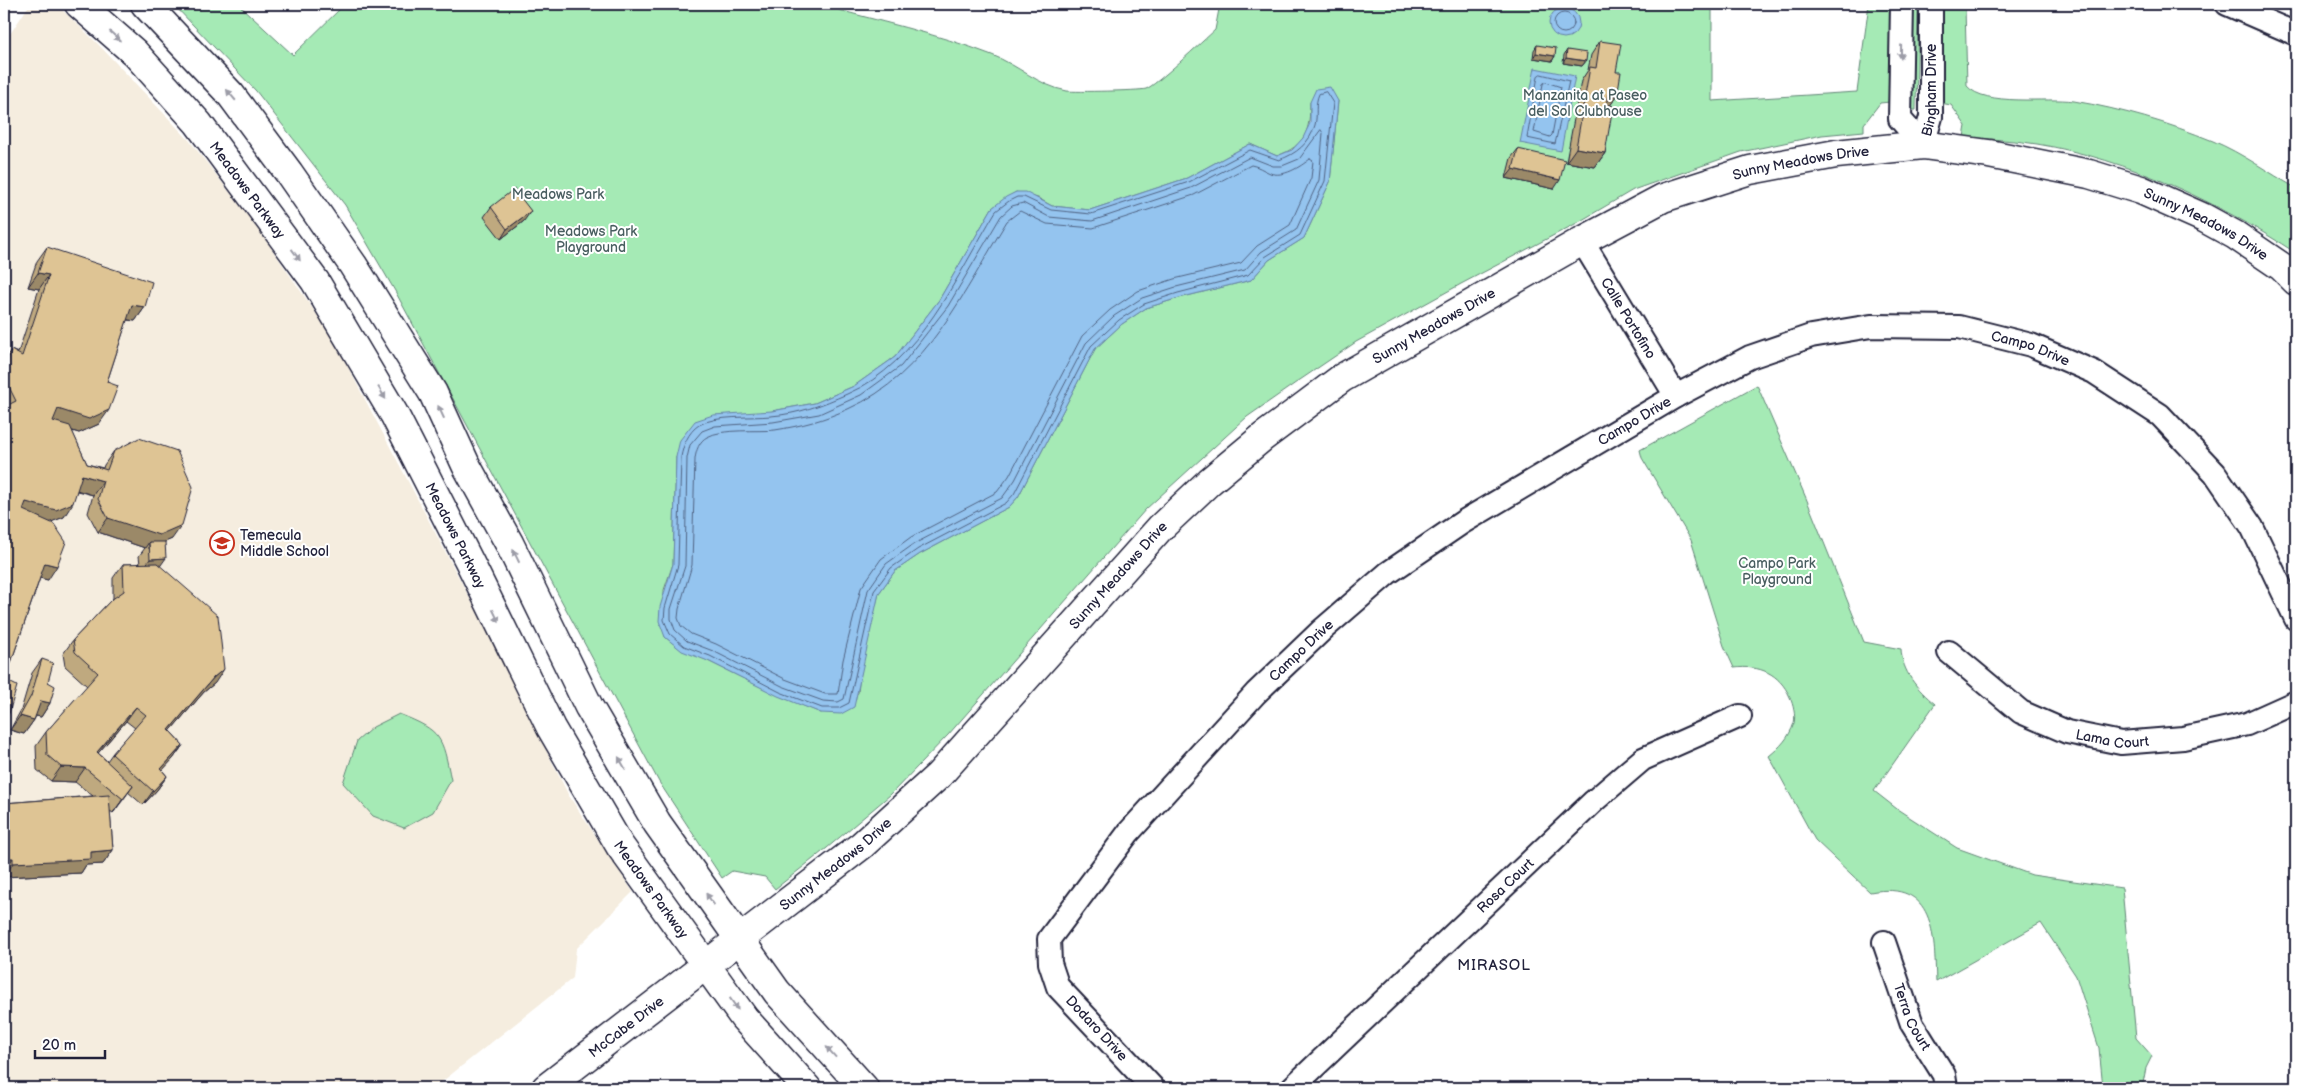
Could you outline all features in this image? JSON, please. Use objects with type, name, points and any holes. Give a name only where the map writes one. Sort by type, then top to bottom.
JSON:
[{"type":"main road","points":[[145,4],[231,95],[289,173],[353,265],[433,393],[466,465],[509,543],[589,707],[657,823],[777,992],[864,1088]]},
{"type":"main road","name":"Meadows Parkway","points":[[88,7],[134,53],[198,123],[315,282],[394,414],[470,562],[551,728],[620,846],[744,1018],[807,1088]]},
{"type":"main road","name":"Sunny Meadows Drive","points":[[706,964],[862,845],[939,775],[1160,528],[1210,481],[1263,437],[1342,378],[1582,241],[1664,198],[1750,170],[1836,154],[1923,145],[1988,154],[2089,174],[2141,190],[2204,218],[2235,235],[2282,267],[2296,282]]},
{"type":"main road","name":"McCabe Drive","points":[[546,1088],[706,964]]},
{"type":"street","name":"Bingham Drive","points":[[1902,4],[1900,119],[1923,145]]},
{"type":"street","name":"Bingham Drive","points":[[1923,145],[1931,116],[1931,4]]},
{"type":"street","points":[[2227,4],[2296,34]]},
{"type":"street","name":"Calle Portofino","points":[[1582,241],[1676,396]]},
{"type":"street","name":"Campo Drive","points":[[1050,963],[1049,939],[1129,832],[1256,693],[1322,630],[1388,573],[1463,522],[1676,396],[1750,357],[1812,336],[1871,326],[1959,327],[2031,344],[2094,372],[2160,415],[2215,473],[2247,520],[2296,619]]},
{"type":"street","name":"Lama Court","points":[[1949,652],[2021,712],[2068,732],[2121,742],[2183,738],[2247,724],[2296,702]]},
{"type":"street","name":"Rosa Court","points":[[1292,1088],[1594,801],[1643,759],[1740,716]]},
{"type":"street","name":"Terra Court","points":[[1884,942],[1912,1024],[1944,1075],[1946,1088]]},
{"type":"street","name":"Dodaro Drive","points":[[1050,963],[1058,987],[1153,1088]]},
{"type":"shaded area","name":"Temecula Middle School","points":[[30,4],[56,4],[97,43],[189,140],[256,226],[331,335],[486,629],[569,796],[633,892],[576,949],[573,978],[434,1088],[4,1088],[4,43]]},
{"type":"green space","points":[[173,4],[238,4],[293,55],[345,4],[818,4],[971,47],[1002,59],[1047,85],[1067,91],[1120,91],[1146,89],[1169,72],[1215,30],[1220,4],[1712,4],[1712,101],[1857,92],[1869,4],[1876,4],[1880,8],[1891,7],[1890,102],[1880,103],[1864,124],[1864,131],[1822,135],[1741,152],[1633,190],[1577,223],[1356,342],[1297,382],[1247,417],[1146,509],[948,735],[890,795],[775,889],[765,877],[732,871],[722,878],[659,782],[395,291],[345,205],[256,91]],"holes":[[[1338,101],[1330,182],[1304,238],[1269,260],[1251,280],[1146,308],[1122,324],[1095,349],[1018,497],[1009,507],[920,554],[895,571],[879,593],[861,665],[858,693],[821,713],[688,652],[665,637],[664,590],[673,564],[676,457],[772,411],[815,403],[854,386],[895,357],[939,300],[992,208],[1016,192],[1038,198],[1052,206],[1090,210],[1187,178],[1250,144],[1277,156],[1294,147],[1304,136],[1309,121],[1310,102]]]},
{"type":"green space","points":[[1913,6],[1917,6],[1918,10],[1916,110],[1913,110],[1912,107]]},
{"type":"green space","points":[[1939,6],[1965,7],[1967,86],[1976,93],[2002,99],[2074,101],[2145,117],[2224,146],[2296,188],[2296,253],[2204,200],[2172,185],[2105,160],[2037,144],[1964,137],[1966,126],[1951,105],[1940,103]]},
{"type":"green space","name":"Campo Park Playground","points":[[1757,385],[1806,498],[1864,642],[1901,649],[1907,673],[1922,692],[1935,704],[1874,791],[1897,809],[1957,848],[2032,875],[2122,888],[2136,1038],[2152,1056],[2146,1068],[2142,1088],[2103,1088],[2099,1048],[2076,976],[2041,923],[1936,982],[1932,930],[1927,915],[1919,903],[1908,894],[1892,890],[1870,892],[1815,840],[1769,756],[1784,742],[1794,723],[1794,713],[1790,697],[1780,682],[1768,672],[1752,668],[1734,668],[1724,646],[1691,540],[1642,458],[1640,450]]},
{"type":"green space","points":[[399,714],[424,725],[438,737],[442,744],[451,780],[433,812],[404,828],[373,816],[343,783],[357,741],[373,727]]},
{"type":"water","points":[[1564,8],[1570,9],[1578,17],[1578,29],[1570,37],[1564,38],[1558,37],[1550,29],[1549,23],[1550,17],[1558,9]]},
{"type":"water","points":[[1535,68],[1575,76],[1561,151],[1520,143]]},
{"type":"water","points":[[1330,87],[1338,101],[1330,182],[1304,238],[1269,260],[1251,280],[1146,308],[1122,324],[1095,349],[1018,497],[1009,507],[920,554],[895,571],[879,593],[854,707],[841,714],[821,713],[778,696],[708,661],[682,651],[665,637],[659,621],[660,607],[673,564],[676,457],[680,440],[695,421],[713,415],[772,411],[815,403],[854,386],[895,357],[939,300],[992,208],[1006,197],[1016,192],[1025,192],[1052,206],[1090,210],[1187,178],[1250,144],[1277,156],[1292,150],[1303,138],[1310,123],[1310,102],[1316,89]]},
{"type":"building","points":[[1600,41],[1621,44],[1616,72],[1621,72],[1617,96],[1609,94],[1607,105],[1613,106],[1605,153],[1576,148],[1590,67],[1596,68]]},
{"type":"building","points":[[1537,45],[1556,48],[1555,56],[1536,53]]},
{"type":"building","points":[[1567,50],[1587,53],[1586,61],[1566,58]]},
{"type":"building","points":[[1518,149],[1565,160],[1560,180],[1513,169]]},
{"type":"building","points":[[514,189],[531,211],[507,229],[491,207]]},
{"type":"building","points":[[47,247],[152,282],[145,307],[132,305],[107,382],[118,386],[109,410],[89,419],[58,409],[53,421],[70,426],[87,464],[107,470],[114,451],[139,438],[177,451],[193,487],[182,525],[159,535],[108,518],[98,499],[103,481],[82,475],[73,503],[56,510],[26,502],[23,510],[54,524],[66,542],[57,566],[45,563],[5,680],[17,686],[9,713],[4,711],[4,407],[16,401],[4,377],[4,371],[11,350],[22,356],[49,275],[38,273]]},
{"type":"building","points":[[149,542],[165,542],[166,558],[150,559]]},
{"type":"building","points":[[157,563],[218,616],[224,669],[214,677],[169,730],[183,745],[161,769],[167,776],[153,791],[112,754],[146,715],[136,707],[97,752],[133,786],[123,799],[85,768],[61,767],[47,755],[46,732],[98,673],[75,652],[73,640],[111,600],[124,591],[123,564]]},
{"type":"building","points":[[42,659],[53,663],[48,682],[55,686],[50,703],[41,701],[34,720],[20,716],[31,696]]},
{"type":"building","points":[[109,795],[113,850],[91,852],[91,859],[13,863],[13,858],[4,858],[4,803]]},
{"type":"place","name":"Temecula Middle School","points":[[222,543]]},
{"type":"district","name":"MIRASOL","points":[[1494,965]]},
{"type":"park label","name":"Manzanita at Paseo del Sol Clubhouse","points":[[1585,104]]},
{"type":"park label","name":"Meadows Park","points":[[558,194]]},
{"type":"park label","name":"Meadows Park Playground","points":[[591,240]]}]
